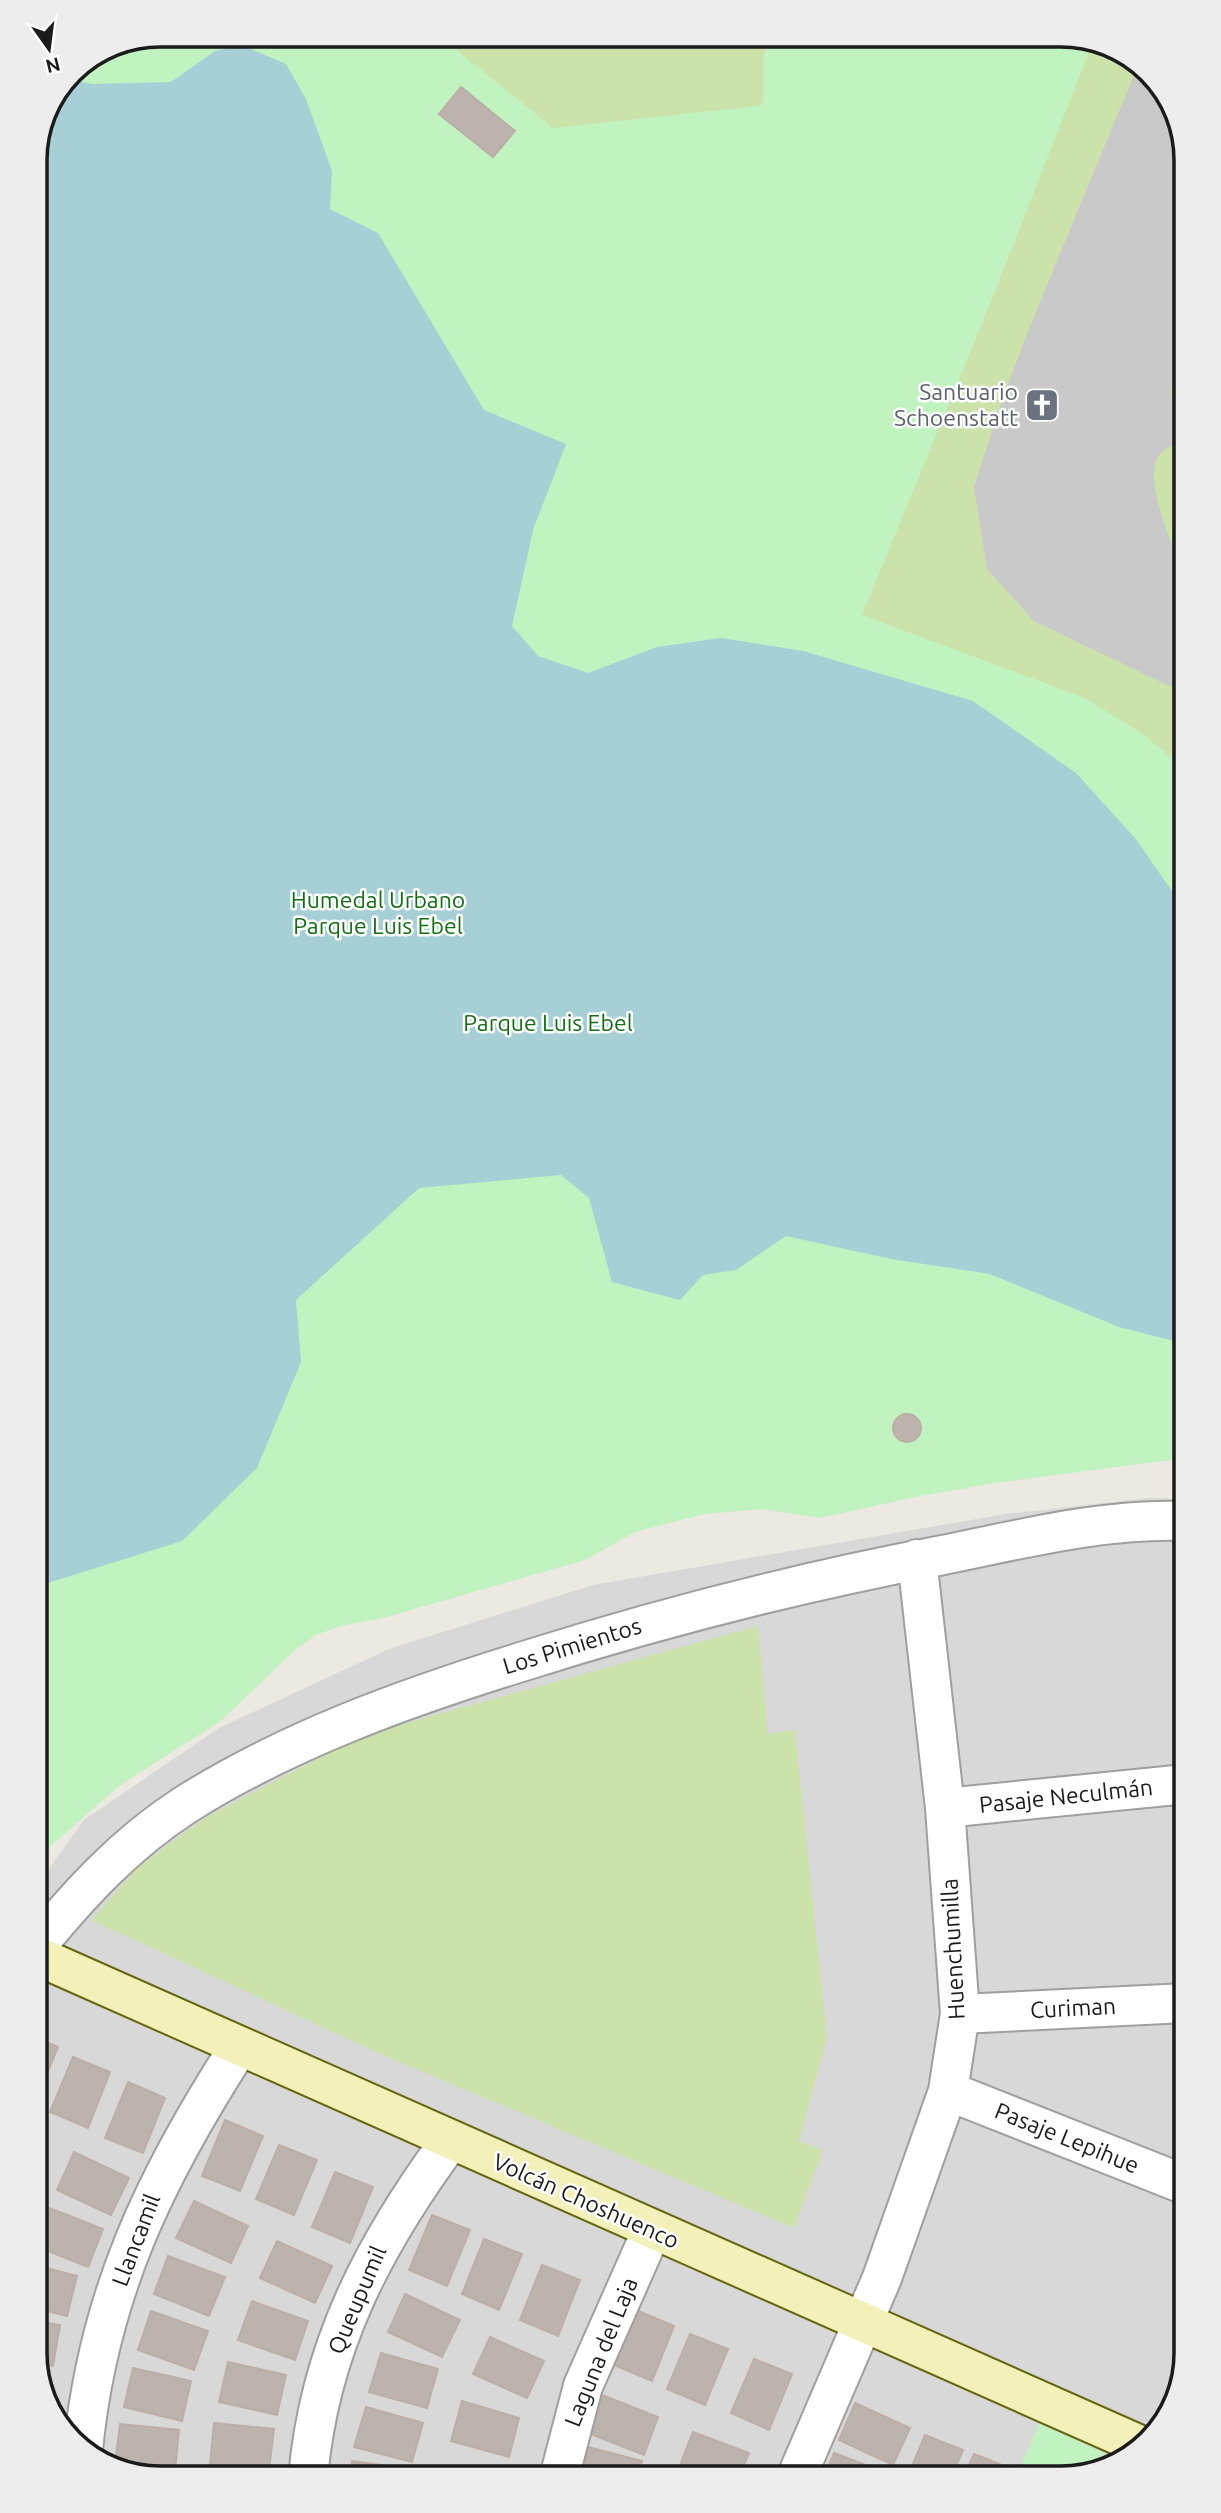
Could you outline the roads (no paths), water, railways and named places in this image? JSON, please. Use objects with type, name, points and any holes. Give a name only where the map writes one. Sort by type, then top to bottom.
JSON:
[{"type":"street","name":"Los Pimientos","points":[[47,1933],[77,1897],[125,1849],[209,1791],[298,1745],[429,1692],[631,1627],[771,1590],[1063,1531],[1174,1522]]},
{"type":"street","name":"Huenchumilla","points":[[801,2466],[882,2278],[948,2091],[960,2014],[945,1808],[917,1559]]},
{"type":"street","name":"Pasaje Neculmán","points":[[945,1808],[1174,1785]]},
{"type":"street","name":"Volcán Choshuenco","points":[[47,1960],[1132,2441]]},
{"type":"street","name":"Curiman","points":[[960,2014],[1174,2004]]},
{"type":"street","name":"Llancamil","points":[[85,2437],[98,2354],[139,2227],[166,2166],[239,2047]]},
{"type":"street","name":"Pasaje Lepihue","points":[[948,2091],[1174,2180]]},
{"type":"street","name":"Queupumil","points":[[310,2466],[320,2400],[356,2293],[381,2242],[411,2194],[450,2141]]},
{"type":"street","name":"Laguna del Laja","points":[[562,2466],[583,2385],[652,2230]]},
{"type":"water","name":"Humedal Urbano Parque Luis Ebel","points":[[233,47],[247,47],[286,64],[306,99],[332,171],[330,209],[378,233],[484,410],[566,444],[533,530],[512,626],[538,656],[588,673],[657,647],[721,638],[803,651],[973,701],[1076,773],[1135,838],[1174,894],[1174,1341],[1119,1327],[990,1274],[891,1259],[786,1236],[736,1270],[703,1275],[680,1300],[612,1282],[589,1198],[561,1175],[419,1188],[296,1300],[301,1362],[257,1468],[182,1541],[47,1583],[47,153],[56,117],[66,97],[77,84],[171,82],[215,51]]},
{"type":"place","name":"Santuario Schoenstatt","points":[[1042,405]]},
{"type":"park label","name":"Parque Luis Ebel","points":[[548,1023]]}]
